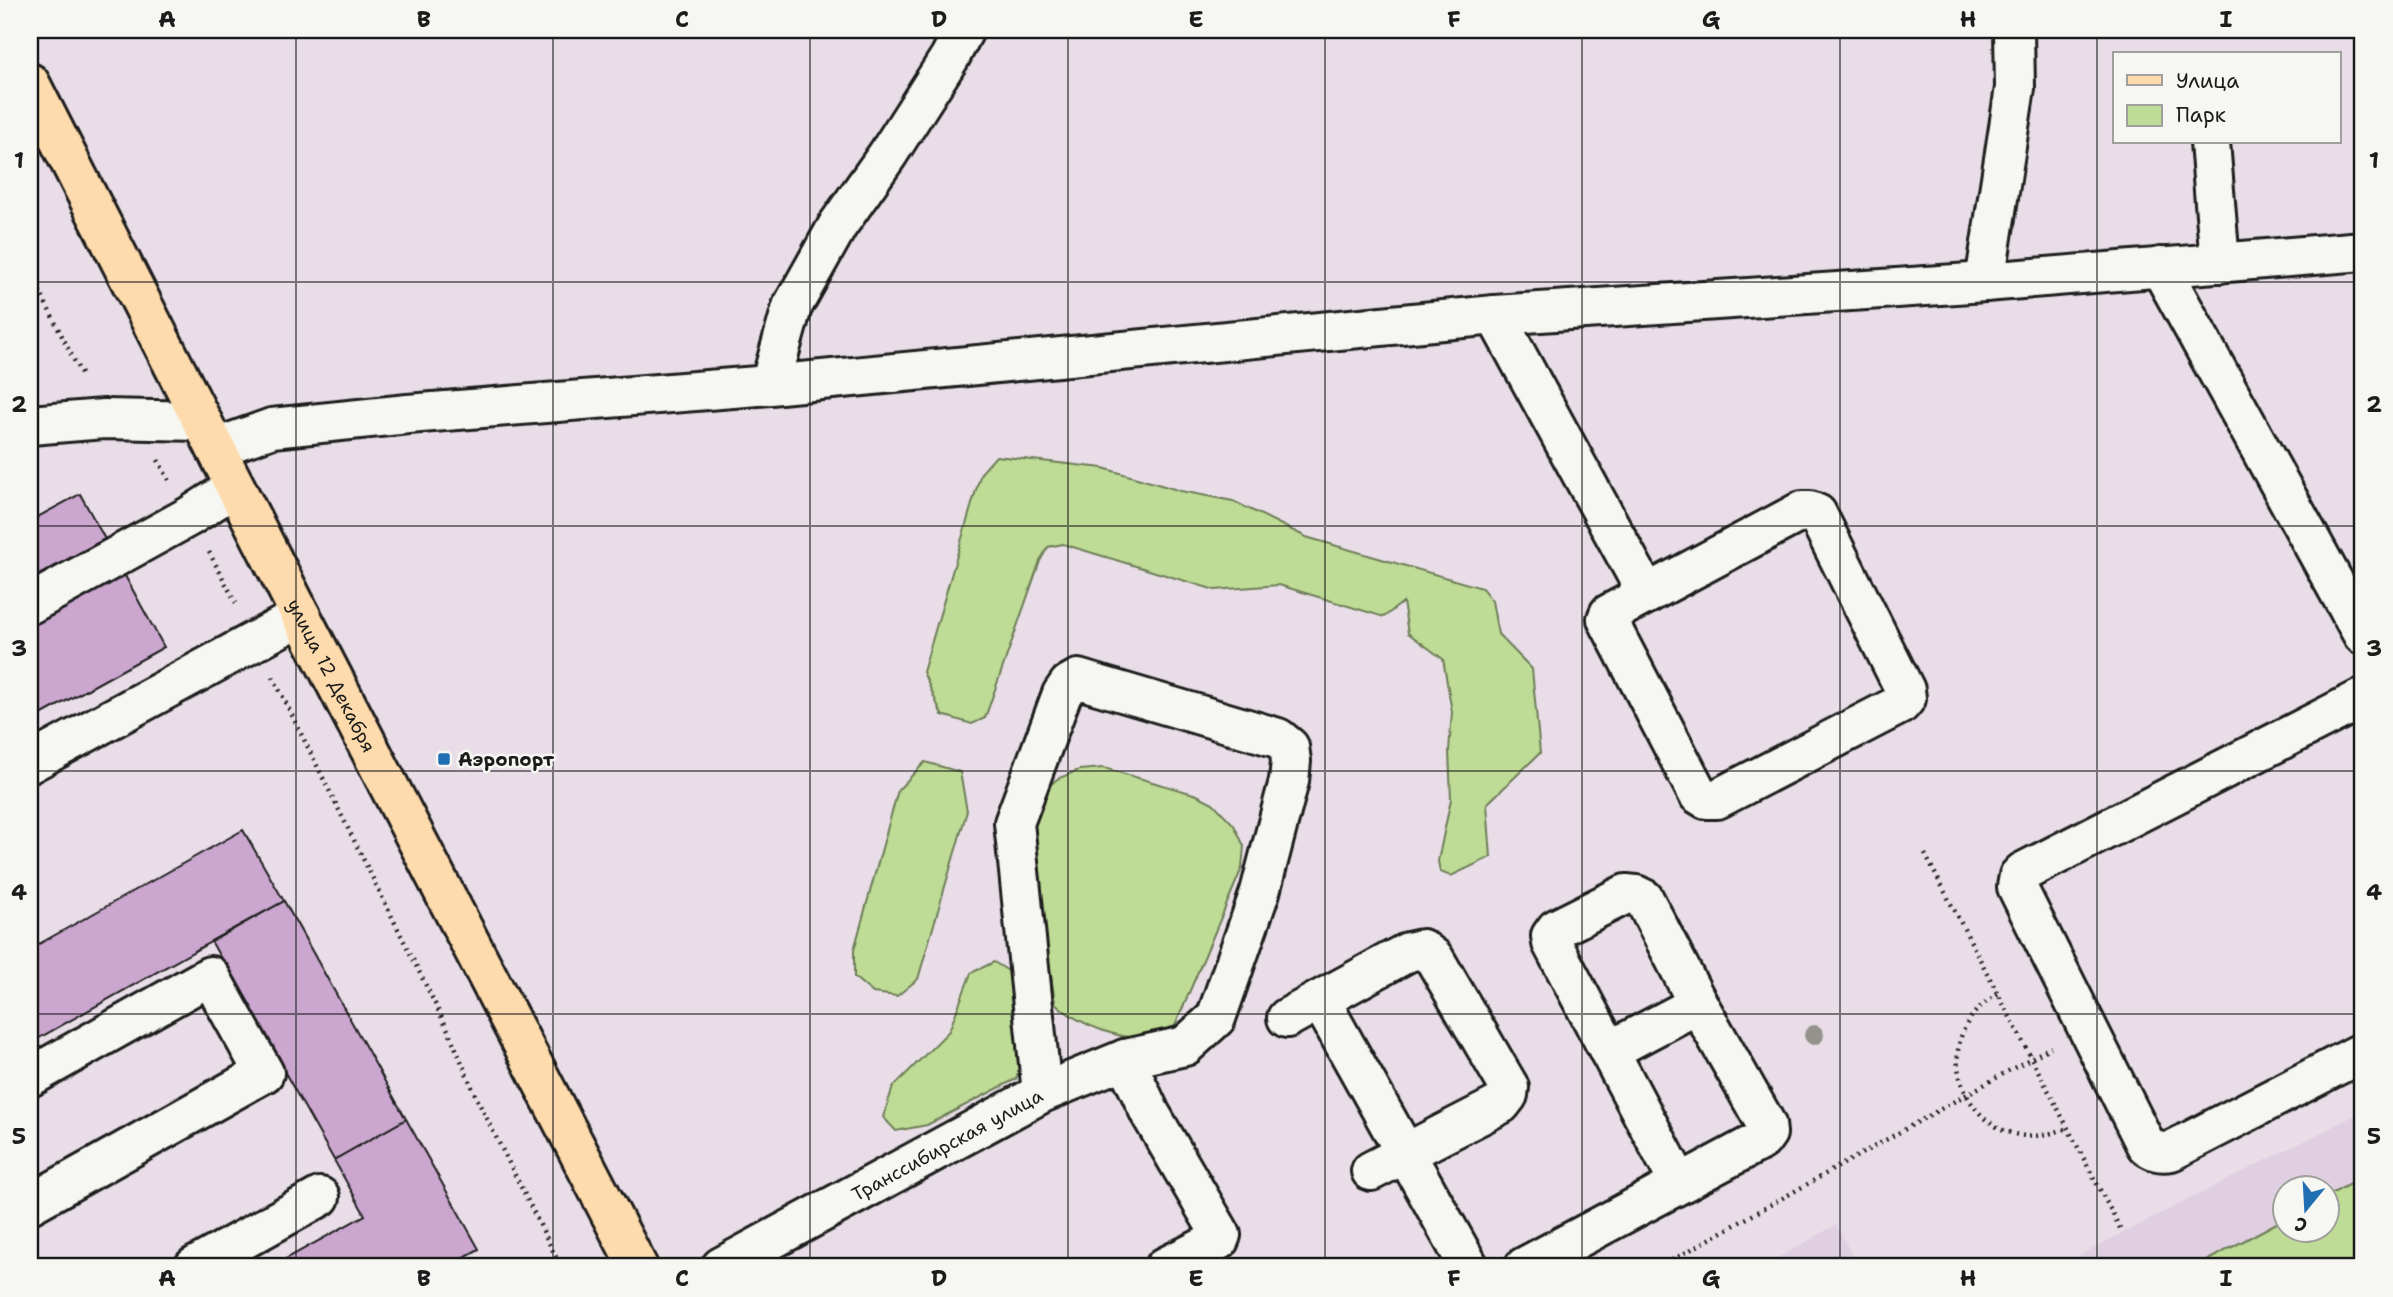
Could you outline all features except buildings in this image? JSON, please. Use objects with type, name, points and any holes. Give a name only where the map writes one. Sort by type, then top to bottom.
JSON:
[{"type":"main road","name":"улица 12 Декабря","points":[[30,83],[301,616],[638,1267]]},
{"type":"street","points":[[770,385],[792,307],[838,225],[888,155],[964,30]]},
{"type":"street","points":[[1985,282],[2015,88],[2014,30]]},
{"type":"street","points":[[2210,144],[2220,262]]},
{"type":"street","points":[[30,425],[120,420],[208,434],[408,414],[770,385],[1496,315],[1985,282],[2363,251]]},
{"type":"street","points":[[2160,267],[2363,635]]},
{"type":"street","points":[[1496,315],[1647,594]]},
{"type":"street","points":[[30,604],[190,516],[235,487]]},
{"type":"street","points":[[1802,511],[1810,511],[1817,514],[1905,690],[1906,698],[1901,704],[1717,799],[1706,799],[1698,793],[1608,624],[1609,614],[1647,594],[1802,511]]},
{"type":"street","points":[[30,763],[301,616]]},
{"type":"street","name":"Транссибирская улица","points":[[721,1267],[1042,1093],[1125,1059],[1185,1046],[1216,1018],[1256,905],[1289,781],[1289,747],[1278,738],[1079,679],[1069,684],[1062,694],[1014,823],[1042,1093]]},
{"type":"street","points":[[2363,698],[2019,876],[2017,887],[2085,1028],[2146,1145],[2153,1150],[2163,1153],[2171,1151],[2363,1052]]},
{"type":"street","points":[[1524,1267],[1762,1140],[1767,1133],[1766,1124],[1698,1004],[1644,900],[1636,895],[1626,894],[1556,929],[1551,936],[1552,943],[1679,1183]]},
{"type":"street","points":[[1287,1018],[1408,952],[1423,949],[1434,958],[1509,1087],[1508,1095],[1500,1104],[1371,1171]]},
{"type":"street","points":[[30,1077],[209,976],[264,1073],[30,1204]]},
{"type":"street","points":[[1320,1000],[1469,1267]]},
{"type":"street","points":[[1609,1051],[1698,1004]]},
{"type":"street","points":[[1125,1059],[1150,1113],[1221,1235],[1219,1240],[1165,1267]]},
{"type":"street","points":[[194,1267],[320,1197]]},
{"type":"path","points":[[30,272],[120,420],[190,516],[255,640],[449,1032],[477,1099],[561,1267]]},
{"type":"path","points":[[1925,854],[2121,1230]]},
{"type":"path","points":[[1998,994],[1981,1005],[1969,1020],[1961,1038],[1957,1057],[1965,1096],[1977,1112],[1992,1125],[2010,1133],[2029,1136],[2068,1128]]},
{"type":"path","points":[[1660,1267],[2085,1028]]},
{"type":"shaded area","points":[[2363,1111],[2363,1267],[2056,1267]]},
{"type":"shaded area","points":[[1836,1225],[1858,1267],[1762,1267]]},
{"type":"green space","points":[[996,456],[1103,468],[1181,491],[1233,501],[1306,537],[1482,588],[1492,601],[1498,634],[1532,669],[1540,753],[1487,804],[1491,857],[1451,876],[1440,872],[1438,861],[1451,799],[1449,751],[1452,712],[1443,659],[1408,633],[1403,602],[1384,617],[1279,585],[1215,590],[1063,544],[1048,547],[1040,561],[985,718],[972,724],[942,715],[923,672],[981,473]]},
{"type":"green space","points":[[925,762],[960,772],[967,811],[918,979],[897,996],[873,993],[854,977],[854,950],[898,790]]},
{"type":"green space","points":[[1104,768],[1197,795],[1213,803],[1234,825],[1244,846],[1242,868],[1175,1026],[1154,1036],[1142,1038],[1101,1030],[1075,1018],[1055,1003],[1030,830],[1041,793],[1057,779],[1079,770]]},
{"type":"green space","points":[[994,962],[1010,972],[1024,1054],[1016,1079],[927,1125],[896,1131],[883,1117],[893,1087],[949,1031],[971,973]]},
{"type":"green space","points":[[2363,1177],[2363,1267],[2195,1267],[2270,1227],[2270,1244],[2340,1244],[2340,1189]]},
{"type":"place","name":"Аэропорт","points":[[444,759]]}]
